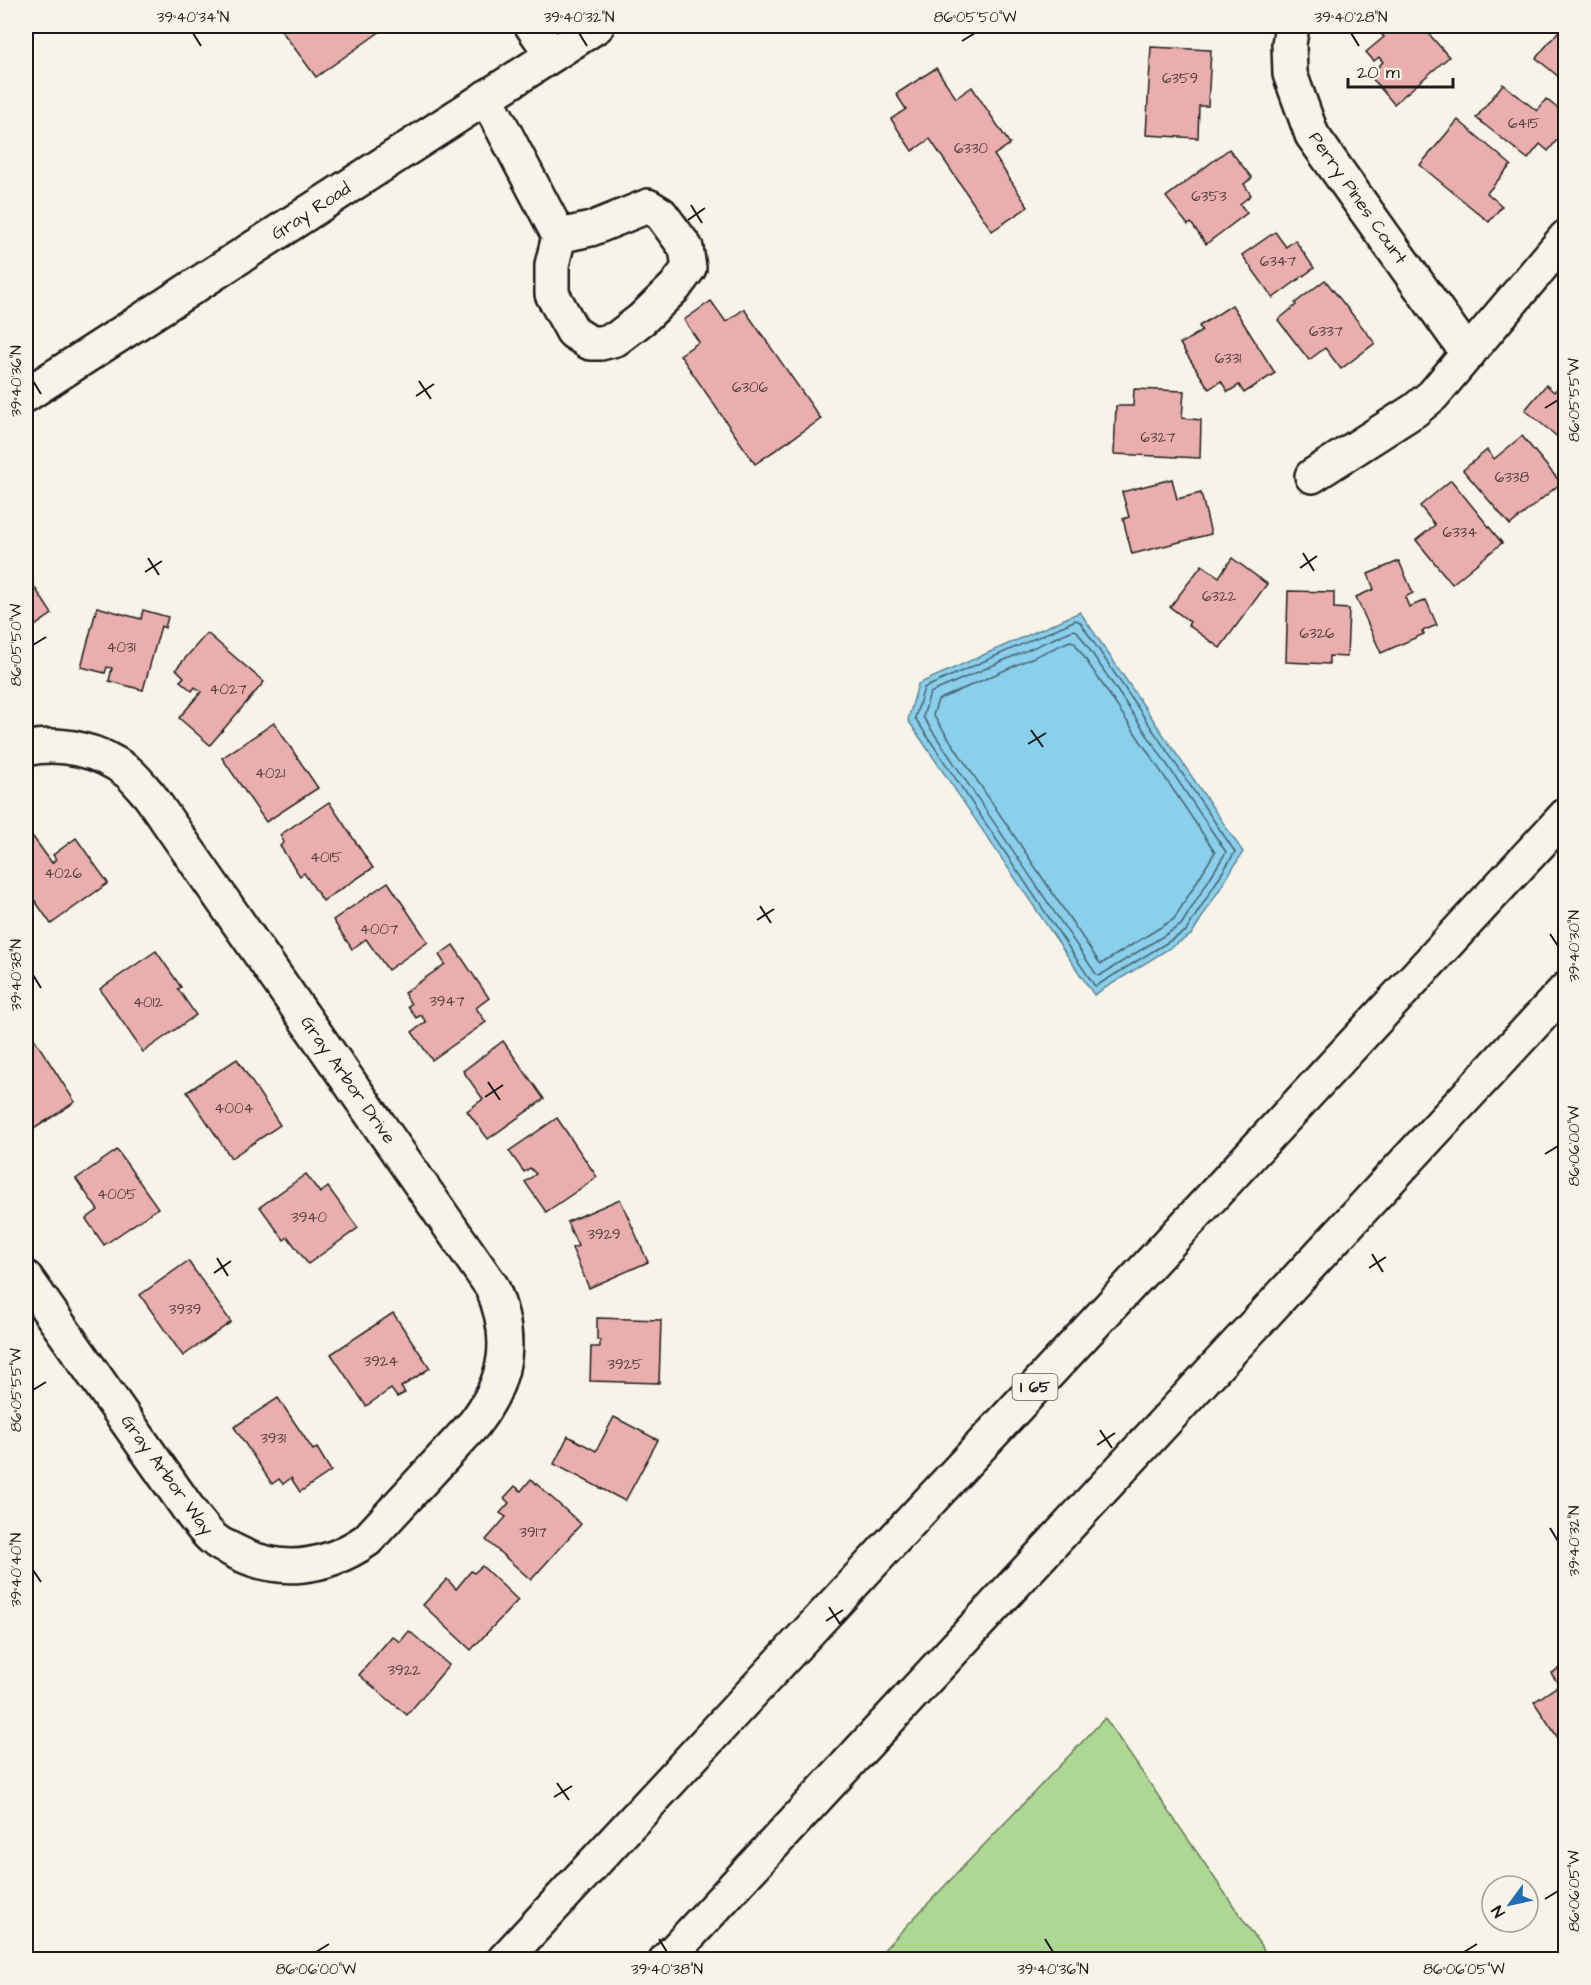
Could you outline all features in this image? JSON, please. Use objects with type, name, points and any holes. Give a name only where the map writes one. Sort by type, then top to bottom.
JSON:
[{"type":"main road","points":[[532,26],[552,54]]},
{"type":"main road","name":"Gray Road","points":[[26,396],[597,26]]},
{"type":"main road","name":"Perry Pines Court","points":[[1292,26],[1289,44],[1290,74],[1312,135],[1468,354]]},
{"type":"main road","points":[[486,97],[559,236],[552,265],[552,294],[573,332],[590,343],[616,339],[642,319],[675,287],[689,268],[686,248],[661,214],[648,206],[591,229],[559,236]]},
{"type":"main road","points":[[1312,477],[1415,410],[1433,395],[1566,237]]},
{"type":"main road","name":"Gray Arbor Drive","points":[[26,749],[65,747],[82,749],[98,755],[127,772],[150,796],[492,1287],[499,1302],[506,1333],[500,1381],[484,1411],[474,1424],[415,1488]]},
{"type":"main road","name":"I 65","points":[[504,1959],[1566,815]]},
{"type":"main road","points":[[666,1959],[1566,989]]},
{"type":"main road","name":"Gray Arbor Way","points":[[26,1278],[194,1517],[215,1541],[244,1557],[274,1566],[290,1566],[331,1559],[367,1540],[415,1488]]},
{"type":"green space","points":[[1105,1718],[1270,1959],[875,1959]]},
{"type":"water","points":[[1080,612],[1243,852],[1191,935],[1094,995],[908,720],[918,684]]},
{"type":"building","points":[[278,26],[388,26],[316,77]]},
{"type":"building","points":[[1393,26],[1422,26],[1449,57],[1394,104],[1371,77],[1383,62],[1379,57],[1374,61],[1366,52]]},
{"type":"building","points":[[1563,26],[1566,26],[1566,83],[1536,58]]},
{"type":"building","points":[[1151,47],[1211,50],[1208,106],[1199,106],[1198,138],[1146,135]]},
{"type":"building","points":[[936,68],[956,98],[972,87],[1010,144],[994,155],[1028,207],[992,231],[930,139],[912,151],[891,119],[906,109],[896,94]]},
{"type":"building","points":[[1503,84],[1537,111],[1546,99],[1566,115],[1566,129],[1548,151],[1540,144],[1528,159],[1476,118]]},
{"type":"building","points":[[1458,120],[1511,165],[1487,193],[1502,206],[1489,222],[1420,165]]},
{"type":"building","points":[[1229,149],[1252,178],[1244,184],[1251,195],[1240,204],[1247,213],[1206,244],[1191,223],[1188,225],[1166,197]]},
{"type":"building","points":[[1275,232],[1286,247],[1295,240],[1314,268],[1273,298],[1242,255]]},
{"type":"building","points":[[1325,280],[1375,343],[1341,369],[1325,348],[1309,360],[1278,320],[1296,305],[1295,303]]},
{"type":"building","points":[[711,301],[726,322],[744,309],[821,419],[755,464],[680,355],[699,342],[684,320]]},
{"type":"building","points":[[1232,305],[1275,373],[1244,393],[1239,385],[1228,392],[1221,381],[1209,389],[1180,344],[1202,331],[1199,326]]},
{"type":"building","points":[[1566,378],[1566,444],[1525,410],[1546,385],[1554,392]]},
{"type":"building","points":[[1134,389],[1184,391],[1182,418],[1201,420],[1200,458],[1114,454],[1116,406],[1133,406]]},
{"type":"building","points":[[1522,436],[1561,483],[1510,525],[1463,470],[1487,450],[1494,459]]},
{"type":"building","points":[[1172,479],[1177,499],[1201,493],[1211,534],[1132,554],[1123,519],[1129,517],[1122,492]]},
{"type":"building","points":[[1451,480],[1502,543],[1452,584],[1416,540],[1435,525],[1420,506]]},
{"type":"building","points":[[1232,558],[1267,584],[1220,648],[1188,625],[1190,622],[1170,607],[1202,565],[1219,577]]},
{"type":"building","points":[[1399,561],[1413,593],[1405,597],[1409,607],[1426,600],[1437,625],[1422,631],[1424,634],[1381,653],[1356,597],[1374,589],[1368,574]]},
{"type":"building","points":[[26,574],[52,614],[26,632]]},
{"type":"building","points":[[1288,591],[1334,592],[1334,608],[1349,609],[1347,657],[1329,656],[1329,664],[1286,662]]},
{"type":"building","points":[[97,607],[141,619],[143,610],[168,617],[165,628],[161,626],[143,690],[109,681],[112,668],[107,667],[105,673],[81,667]]},
{"type":"building","points":[[207,633],[264,682],[210,745],[179,718],[201,692],[195,687],[192,691],[180,681],[184,677],[176,669]]},
{"type":"building","points":[[274,723],[318,788],[266,822],[222,758]]},
{"type":"building","points":[[329,802],[373,868],[323,901],[304,873],[300,876],[280,846],[284,842],[280,835]]},
{"type":"building","points":[[33,837],[52,863],[56,859],[53,855],[76,838],[108,883],[51,924],[26,888],[26,842]]},
{"type":"building","points":[[388,882],[428,942],[388,970],[366,939],[352,949],[333,920]]},
{"type":"building","points":[[453,945],[489,998],[476,1008],[486,1022],[432,1060],[412,1032],[426,1022],[421,1015],[416,1018],[408,1006],[411,1004],[404,993],[445,964],[439,955]]},
{"type":"building","points":[[156,951],[181,987],[178,989],[196,1015],[143,1052],[100,989]]},
{"type":"building","points":[[33,1037],[75,1102],[26,1134],[26,1041]]},
{"type":"building","points":[[503,1041],[544,1099],[488,1139],[467,1111],[483,1099],[463,1071]]},
{"type":"building","points":[[237,1059],[280,1125],[231,1158],[187,1092]]},
{"type":"building","points":[[557,1118],[597,1177],[546,1212],[525,1182],[536,1174],[530,1168],[524,1172],[509,1151]]},
{"type":"building","points":[[117,1150],[158,1208],[104,1245],[86,1219],[98,1210],[76,1179]]},
{"type":"building","points":[[306,1174],[320,1193],[328,1187],[358,1228],[308,1264],[288,1237],[284,1240],[260,1207]]},
{"type":"building","points":[[620,1199],[648,1262],[589,1288],[572,1248],[578,1246],[567,1222]]},
{"type":"building","points":[[188,1261],[231,1322],[183,1356],[140,1295]]},
{"type":"building","points":[[393,1313],[430,1368],[401,1387],[405,1393],[397,1397],[391,1389],[366,1406],[331,1354]]},
{"type":"building","points":[[597,1318],[661,1320],[659,1383],[590,1381],[591,1347],[600,1347],[600,1340],[597,1340]]},
{"type":"building","points":[[278,1398],[313,1450],[317,1448],[331,1471],[300,1492],[291,1478],[283,1484],[279,1479],[272,1484],[234,1427]]},
{"type":"building","points":[[614,1417],[658,1440],[625,1501],[554,1464],[568,1436],[596,1451]]},
{"type":"building","points":[[531,1479],[581,1524],[531,1580],[486,1540],[506,1517],[500,1513],[509,1503],[504,1498],[515,1486],[521,1491]]},
{"type":"building","points":[[482,1566],[518,1600],[471,1650],[423,1605],[447,1579],[456,1589],[471,1571],[474,1573]]},
{"type":"building","points":[[409,1631],[449,1665],[407,1715],[359,1675],[392,1636],[400,1642]]},
{"type":"building","points":[[1566,1664],[1566,1750],[1534,1702],[1559,1685],[1551,1673]]}]
